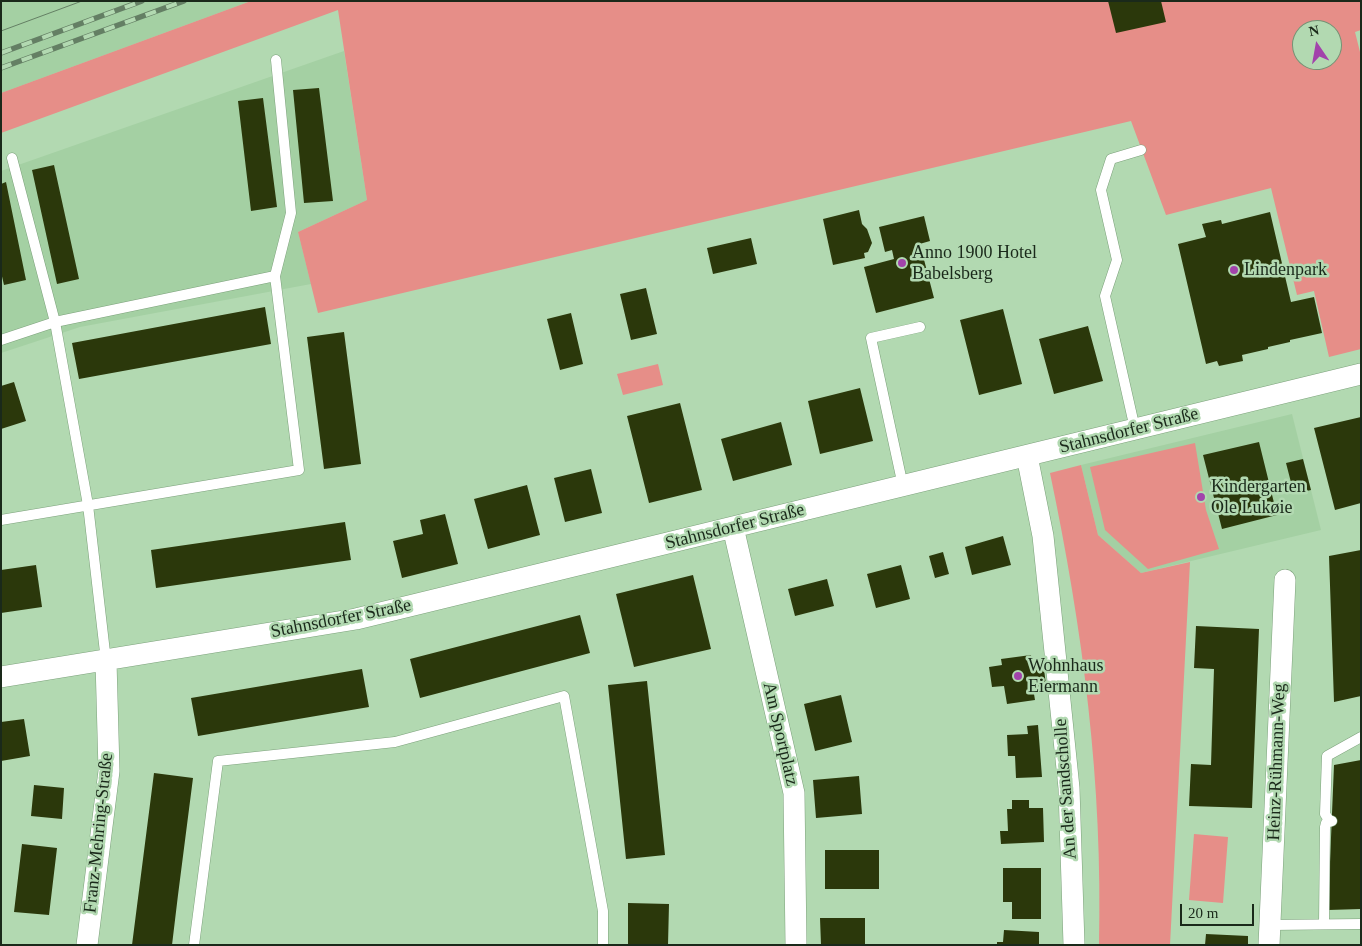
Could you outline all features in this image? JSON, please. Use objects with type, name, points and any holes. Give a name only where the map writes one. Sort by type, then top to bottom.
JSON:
[{"type":"street","name":"Stahnsdorfer Straße","points":[[1,677],[356,619],[1361,374]]},
{"type":"street","name":"An der Sandscholle","points":[[1027,456],[1043,536],[1069,788],[1074,945]]},
{"type":"street","name":"Am Sportplatz","points":[[733,528],[794,793],[796,945]]},
{"type":"street","name":"Heinz-Rühmann-Weg","points":[[1270,935],[1284,580]]},
{"type":"street","name":"Franz-Mehring-Straße","points":[[87,945],[109,771],[106,661]]},
{"type":"lane","points":[[1,520],[299,470],[276,276],[291,213],[276,60]]},
{"type":"lane","points":[[1136,430],[1105,296],[1117,260],[1101,190],[1110,159],[1141,150]]},
{"type":"lane","points":[[12,158],[55,322],[88,505],[106,661]]},
{"type":"lane","points":[[1,340],[55,322],[276,276]]},
{"type":"lane","points":[[903,486],[872,338],[920,327]]},
{"type":"lane","points":[[194,945],[218,761],[396,742],[564,696],[603,911],[603,945]]},
{"type":"lane","points":[[1324,924],[1325,827],[1326,823],[1332,821],[1325,814],[1327,756],[1358,738]]},
{"type":"lane","points":[[1270,935],[1324,924],[1361,924]]},
{"type":"shaded area","points":[[1,1],[251,1],[1,93]]},
{"type":"shaded area","points":[[251,1],[1361,1],[1361,30],[1355,32],[1361,56],[1361,349],[1329,357],[1314,291],[1297,295],[1271,188],[1166,215],[1131,121],[318,313],[298,232],[367,200],[338,10],[1,133],[1,93]]},
{"type":"shaded area","points":[[344,51],[367,200],[298,232],[311,284],[80,327],[1,353],[1,171]]},
{"type":"shaded area","points":[[658,364],[663,385],[623,395],[617,374]]},
{"type":"shaded area","name":"Kindergarten Ole Lukøie","points":[[1292,414],[1321,530],[1141,573],[1098,535],[1081,465]]},
{"type":"shaded area","points":[[1195,443],[1206,510],[1219,549],[1148,569],[1105,530],[1090,467]]},
{"type":"shaded area","points":[[1081,465],[1098,535],[1141,573],[1190,562],[1170,945],[1099,945],[1098,825],[1088,707],[1072,590],[1050,473]]},
{"type":"shaded area","points":[[1194,834],[1228,837],[1223,903],[1189,900]]},
{"type":"building","points":[[1108,1],[1161,1],[1166,22],[1116,33]]},
{"type":"building","points":[[319,88],[333,201],[304,203],[293,90]]},
{"type":"building","points":[[263,98],[277,207],[251,211],[238,101]]},
{"type":"building","points":[[54,165],[79,279],[57,284],[32,170]]},
{"type":"building","points":[[6,182],[26,280],[4,285],[1,272],[1,184]]},
{"type":"building","points":[[859,210],[862,224],[867,229],[872,243],[868,252],[864,253],[865,258],[833,265],[823,219]]},
{"type":"building","name":"Lindenpark","points":[[1270,212],[1291,302],[1314,297],[1322,333],[1290,340],[1290,342],[1268,347],[1268,349],[1242,355],[1243,361],[1219,366],[1217,361],[1206,364],[1178,244],[1206,237],[1202,224],[1221,220],[1222,224]]},
{"type":"building","name":"Anno 1900 Hotel Babelsberg","points":[[924,216],[930,241],[916,245],[918,253],[922,252],[934,298],[876,313],[864,267],[894,259],[892,250],[885,252],[879,227]]},
{"type":"building","points":[[751,238],[757,264],[713,274],[707,248]]},
{"type":"building","points":[[646,288],[657,334],[631,340],[620,294]]},
{"type":"building","points":[[265,307],[271,344],[79,379],[72,343]]},
{"type":"building","points":[[1003,309],[1022,384],[979,395],[960,320]]},
{"type":"building","points":[[571,313],[583,364],[560,370],[547,319]]},
{"type":"building","points":[[1088,326],[1103,381],[1054,394],[1039,339]]},
{"type":"building","points":[[344,332],[361,464],[324,469],[307,337]]},
{"type":"building","points":[[14,382],[26,421],[1,429],[1,386]]},
{"type":"building","points":[[860,388],[873,441],[820,454],[808,401]]},
{"type":"building","points":[[680,403],[702,490],[649,503],[627,416]]},
{"type":"building","points":[[1361,417],[1361,503],[1335,510],[1314,428]]},
{"type":"building","points":[[781,422],[792,465],[733,481],[721,439]]},
{"type":"building","points":[[1259,442],[1277,515],[1222,529],[1203,455]]},
{"type":"building","points":[[1303,459],[1311,490],[1294,494],[1286,463]]},
{"type":"building","points":[[591,469],[602,513],[565,522],[554,478]]},
{"type":"building","points":[[527,485],[540,535],[488,549],[474,499]]},
{"type":"building","points":[[445,514],[458,564],[402,578],[393,541],[423,534],[420,520]]},
{"type":"building","points":[[345,522],[351,560],[156,588],[151,550]]},
{"type":"building","points":[[1003,536],[1011,565],[972,575],[965,547]]},
{"type":"building","points":[[1361,550],[1361,696],[1334,702],[1329,556]]},
{"type":"building","points":[[943,552],[949,574],[935,578],[929,556]]},
{"type":"building","points":[[36,565],[42,607],[1,613],[1,570]]},
{"type":"building","points":[[901,565],[910,599],[876,608],[867,574]]},
{"type":"building","points":[[693,575],[711,649],[634,667],[616,594]]},
{"type":"building","points":[[827,579],[834,606],[795,616],[788,589]]},
{"type":"building","points":[[580,615],[590,653],[420,698],[410,659]]},
{"type":"building","points":[[1196,626],[1259,629],[1252,808],[1189,806],[1191,764],[1211,765],[1214,669],[1194,668]]},
{"type":"building","name":"Wohnhaus Eiermann","points":[[1031,655],[1032,664],[1043,662],[1047,692],[1034,694],[1035,700],[1007,704],[1004,686],[992,687],[989,667],[1002,665],[1001,659]]},
{"type":"building","points":[[362,669],[369,707],[198,736],[191,698]]},
{"type":"building","points":[[647,681],[665,855],[626,859],[608,685]]},
{"type":"building","points":[[841,695],[852,742],[815,751],[804,704]]},
{"type":"building","points":[[24,719],[30,756],[1,761],[1,722]]},
{"type":"building","points":[[1038,725],[1042,777],[1016,778],[1015,756],[1008,756],[1007,735],[1028,734],[1027,726]]},
{"type":"building","points":[[1361,760],[1361,909],[1328,910],[1334,765]]},
{"type":"building","points":[[154,773],[193,778],[172,945],[132,945]]},
{"type":"building","points":[[859,776],[862,814],[816,818],[813,780]]},
{"type":"building","points":[[34,785],[64,788],[62,819],[31,816]]},
{"type":"building","points":[[1012,800],[1029,800],[1029,808],[1043,808],[1044,842],[1001,844],[1000,831],[1008,831],[1007,809],[1012,809]]},
{"type":"building","points":[[22,844],[57,848],[49,915],[14,912]]},
{"type":"building","points":[[825,850],[879,850],[879,889],[825,889]]},
{"type":"building","points":[[1003,868],[1041,868],[1041,919],[1012,919],[1012,902],[1003,902]]},
{"type":"building","points":[[628,903],[669,904],[668,945],[628,945]]},
{"type":"building","points":[[820,918],[865,918],[865,945],[821,945]]},
{"type":"building","points":[[1004,930],[1039,932],[1039,945],[997,945],[997,942],[1003,942]]},
{"type":"building","points":[[1206,934],[1248,936],[1248,945],[1205,945]]},
{"type":"tram line","points":[[1,31],[82,1]]},
{"type":"railway","points":[[1,53],[142,1]]},
{"type":"railway","points":[[1,68],[184,1]]},
{"type":"place","name":"Anno 1900 Hotel Babelsberg","points":[[902,263]]},
{"type":"place","name":"Lindenpark","points":[[1234,270]]},
{"type":"place","name":"Kindergarten Ole Lukøie","points":[[1201,497]]},
{"type":"place","name":"Wohnhaus Eiermann","points":[[1018,676]]}]
